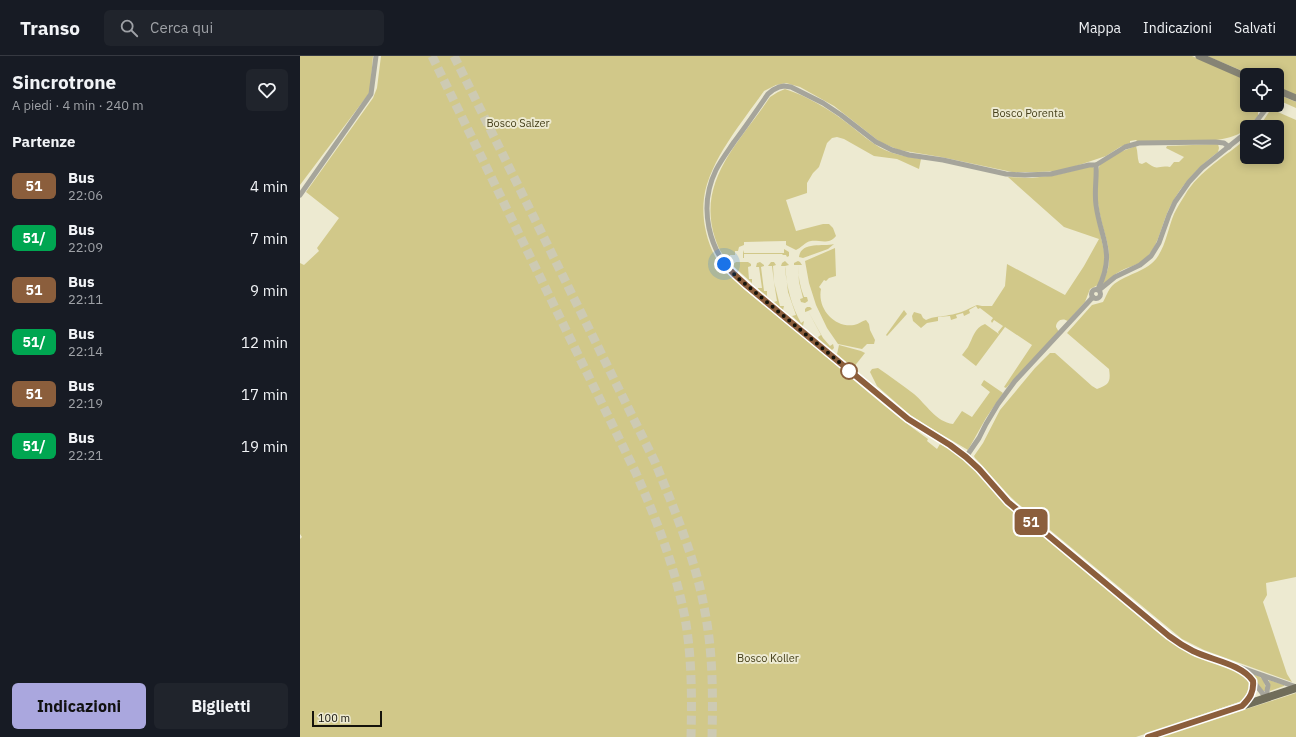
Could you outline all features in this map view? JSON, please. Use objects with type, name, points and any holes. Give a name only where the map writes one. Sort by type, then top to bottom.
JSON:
[{"type":"main road","points":[[1199,56],[1240,74]]},
{"type":"main road","points":[[1284,94],[1296,98]]},
{"type":"main road","points":[[1148,737],[1296,688]]},
{"type":"street","points":[[300,194],[372,94],[376,56]]},
{"type":"street","points":[[1228,146],[1224,143],[1215,142],[1139,143],[1125,147],[1096,165],[1089,165],[1050,174],[1006,174],[944,160],[900,153],[892,150],[876,142],[841,115],[810,96],[796,88],[782,86],[768,94],[719,164],[710,185],[707,202],[707,217],[715,248],[724,264],[734,274],[768,304],[908,419],[950,445],[966,457],[979,469],[1008,502],[1169,636],[1194,652],[1263,675],[1296,688]]},
{"type":"street","points":[[1258,120],[1264,112]]},
{"type":"street","points":[[966,457],[979,438],[995,409],[1015,381],[1093,297],[1092,292],[1094,289],[1098,290],[1115,277],[1140,265],[1151,256],[1159,243],[1169,215],[1181,192],[1198,171],[1240,137]]},
{"type":"street","points":[[1096,165],[1095,199],[1107,254],[1106,270],[1098,290]]},
{"type":"street","points":[[1227,664],[1246,673],[1266,698]]},
{"type":"street","points":[[1263,675],[1268,682],[1266,698]]},
{"type":"street","points":[[1242,706],[1253,692],[1253,681]]},
{"type":"green space","points":[[300,56],[373,56],[370,92],[300,185]]},
{"type":"green space","points":[[381,56],[1192,56],[1240,77],[1240,112],[1258,112],[1258,116],[1254,120],[1240,120],[1240,133],[1236,135],[1216,140],[1130,141],[1130,143],[1120,147],[1106,156],[1061,171],[1036,172],[1012,172],[899,150],[880,142],[834,106],[800,87],[786,83],[776,85],[764,91],[728,142],[707,184],[703,207],[709,243],[717,260],[731,277],[883,405],[928,439],[927,441],[937,449],[940,444],[953,451],[969,464],[1008,505],[1170,640],[1194,654],[1235,669],[1244,674],[1251,684],[1250,692],[1246,699],[1136,737],[300,737],[300,539],[302,537],[300,534],[300,263],[304,265],[319,251],[317,248],[339,218],[306,192],[373,98],[377,88]]},
{"type":"green space","points":[[1207,56],[1296,56],[1296,95],[1284,90],[1284,68],[1240,68],[1240,70]]},
{"type":"green space","points":[[785,89],[810,99],[825,108],[880,148],[898,155],[921,159],[919,169],[897,159],[874,156],[844,139],[837,137],[832,138],[827,143],[819,167],[807,183],[807,193],[786,200],[796,231],[823,224],[829,224],[833,228],[836,236],[833,239],[824,242],[811,241],[796,250],[786,245],[786,241],[744,242],[744,245],[739,247],[738,251],[735,251],[735,255],[730,255],[730,258],[724,256],[720,251],[715,238],[711,217],[712,198],[716,180],[724,162],[770,97]]},
{"type":"green space","points":[[1284,97],[1296,102],[1296,108],[1284,103]]},
{"type":"green space","points":[[1269,112],[1278,112],[1296,120],[1296,577],[1266,583],[1267,595],[1263,602],[1287,674],[1292,682],[1204,650],[1182,639],[1016,502],[974,456],[983,443],[1000,410],[1035,368],[1050,353],[1055,353],[1097,389],[1107,384],[1110,377],[1109,369],[1067,333],[1092,305],[1103,302],[1112,286],[1140,271],[1156,259],[1165,243],[1174,214],[1181,202],[1191,186],[1213,164],[1240,143],[1240,164],[1284,164],[1284,120],[1264,120]]},
{"type":"green space","points":[[1218,144],[1218,152],[1204,163],[1175,197],[1154,248],[1144,260],[1119,272],[1102,284],[1107,273],[1109,255],[1097,198],[1097,177],[1100,164],[1120,152],[1136,146],[1139,163],[1142,164],[1146,162],[1156,167],[1170,167],[1174,162],[1179,162],[1184,157],[1166,148],[1167,146]]},
{"type":"green space","points":[[1092,166],[1094,168],[1099,228],[1106,260],[1100,280],[1098,285],[1090,289],[1085,302],[1068,321],[1064,319],[1058,321],[1056,327],[1059,332],[1006,388],[1004,387],[1032,345],[1005,327],[976,366],[962,355],[968,347],[974,334],[981,326],[985,324],[999,334],[998,332],[1003,326],[994,320],[992,323],[991,321],[993,318],[980,308],[978,309],[976,306],[969,310],[970,313],[964,316],[963,313],[956,315],[957,318],[951,320],[950,316],[938,317],[938,321],[927,323],[921,328],[913,321],[912,316],[914,312],[921,314],[926,320],[935,317],[956,314],[977,305],[992,306],[1005,286],[1007,264],[1065,295],[1099,239],[1064,227],[1008,177],[1032,178],[1056,175]]},
{"type":"green space","points":[[834,244],[828,249],[803,258],[799,257],[801,252],[808,247]]},
{"type":"green space","points":[[835,248],[836,276],[829,278],[826,281],[824,280],[819,287],[821,289],[820,296],[824,310],[834,320],[847,325],[854,325],[866,320],[875,340],[874,344],[867,344],[862,349],[838,344],[827,328],[816,305],[809,283],[805,261]]},
{"type":"green space","points":[[784,249],[789,252],[789,256],[787,257],[786,255],[782,254],[744,254],[743,258],[743,250],[744,253],[784,253]]},
{"type":"green space","points":[[785,261],[789,265],[781,266],[782,263]]},
{"type":"green space","points":[[798,261],[802,265],[794,265],[794,263]]},
{"type":"green space","points":[[736,262],[748,262],[751,264],[751,266],[748,267],[749,279],[752,279],[752,283],[732,265]]},
{"type":"green space","points":[[760,262],[764,265],[761,267],[764,291],[767,291],[767,296],[758,289],[762,288],[759,267],[756,267],[757,263]]},
{"type":"green space","points":[[771,262],[774,262],[776,265],[773,266],[774,282],[772,266],[768,266]]},
{"type":"green space","points":[[799,275],[800,285],[804,297],[807,297],[808,301],[805,303],[801,302],[800,299],[803,298],[799,282]]},
{"type":"green space","points":[[787,281],[790,297],[795,310],[801,323],[804,321],[803,326],[792,316],[796,315],[788,292]]},
{"type":"green space","points":[[774,282],[780,306],[784,306],[783,310],[774,302],[777,301]]},
{"type":"green space","points":[[807,307],[812,309],[805,312],[805,309]]},
{"type":"green space","points":[[904,310],[907,314],[887,336],[886,335]]},
{"type":"green space","points":[[808,311],[823,338],[830,346],[833,344],[834,348],[832,350],[819,339],[818,337],[821,335]]},
{"type":"green space","points":[[839,345],[865,353],[853,368],[837,354]]},
{"type":"green space","points":[[878,368],[914,394],[936,416],[947,423],[953,424],[962,411],[972,417],[990,392],[981,385],[984,380],[1003,393],[986,418],[968,450],[909,414],[877,386],[870,372],[872,369]]},
{"type":"green space","points":[[1251,673],[1264,681],[1265,691],[1263,691]]},
{"type":"green space","points":[[1269,680],[1284,685],[1284,686],[1270,691]]},
{"type":"green space","points":[[1296,693],[1296,737],[1160,737]]},
{"type":"tunnel","points":[[432,56],[635,471],[657,525],[676,580],[685,618],[691,678],[691,737]]},
{"type":"tunnel","points":[[454,56],[655,462],[677,517],[696,574],[708,627],[712,674],[712,737]]},
{"type":"bus line","name":"51","points":[[724,264],[746,285],[908,419],[940,438],[966,457],[979,469],[1008,502],[1169,636],[1194,652],[1227,664],[1246,673],[1253,681],[1253,692],[1242,706],[1148,737]]},
{"type":"route","points":[[724,264],[738,278],[851,372],[849,371]]},
{"type":"park label","name":"Bosco Porenta","points":[[1028,113]]},
{"type":"park label","name":"Bosco Salzer","points":[[518,123]]},
{"type":"park label","name":"Bosco Koller","points":[[768,658]]}]
